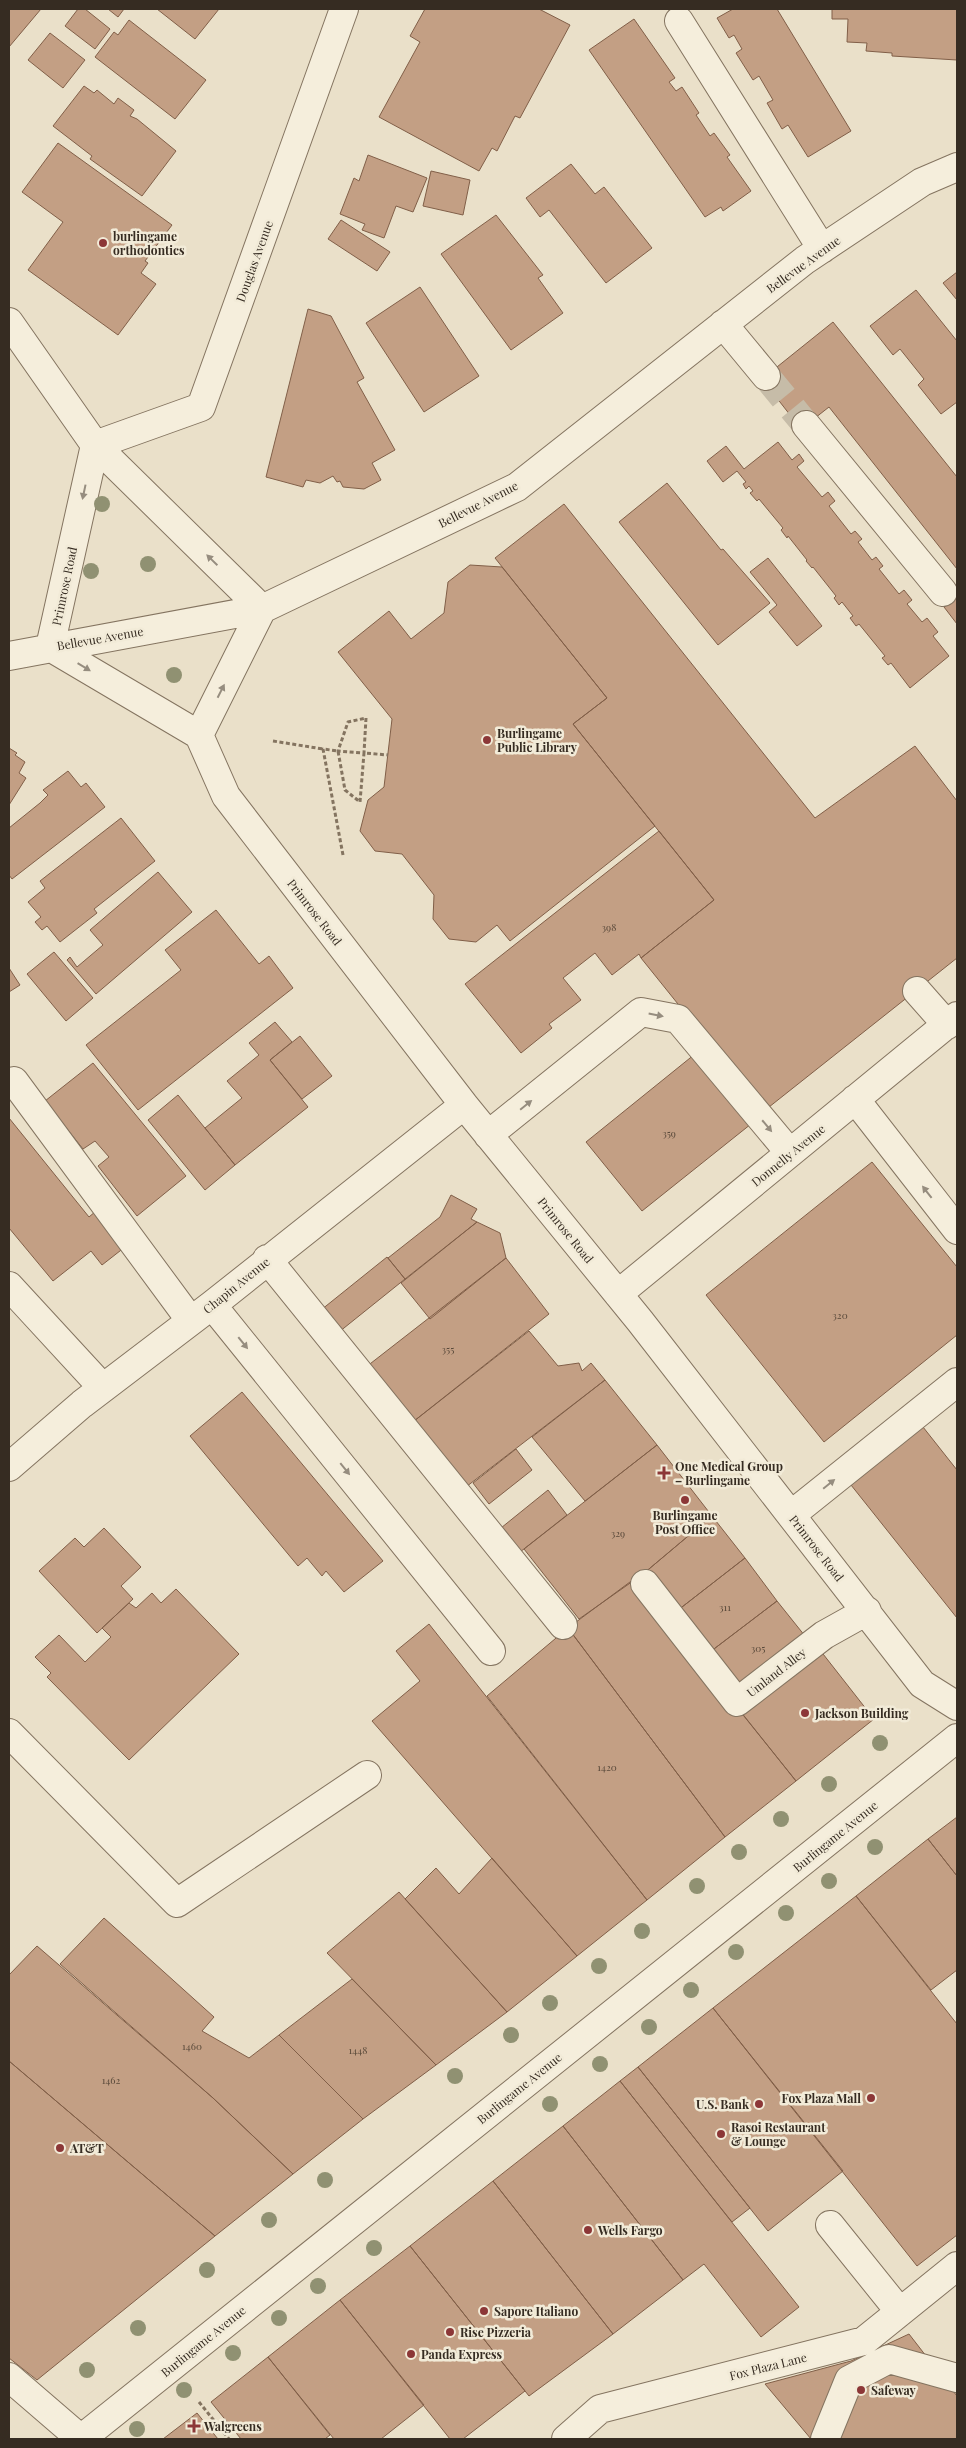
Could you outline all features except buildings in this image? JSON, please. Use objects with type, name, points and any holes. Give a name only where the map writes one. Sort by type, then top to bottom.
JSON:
[{"type":"street","name":"Douglas Avenue","points":[[95,445],[201,406],[344,9]]},
{"type":"street","points":[[679,21],[822,249]]},
{"type":"street","name":"Bellevue Avenue","points":[[9,656],[262,609],[517,487],[723,324],[822,249],[922,182],[957,167]]},
{"type":"street","points":[[9,322],[95,445],[262,609],[199,735],[50,647]]},
{"type":"street","points":[[723,324],[766,376]]},
{"type":"street","points":[[806,425],[942,592]]},
{"type":"street","name":"Primrose Road","points":[[50,647],[95,445]]},
{"type":"street","name":"Primrose Road","points":[[199,735],[226,796],[464,1105],[618,1294],[867,1611],[922,1684],[957,1706]]},
{"type":"street","points":[[917,991],[952,1020]]},
{"type":"street","points":[[488,1135],[641,1012],[678,1019],[790,1154]]},
{"type":"street","name":"Donnelly Avenue","points":[[618,1294],[952,1020]]},
{"type":"street","points":[[14,1081],[202,1313],[447,1596],[491,1651]]},
{"type":"street","points":[[855,1099],[957,1230]]},
{"type":"street","name":"Chapin Avenue","points":[[9,1467],[103,1388],[202,1313],[267,1259],[464,1105]]},
{"type":"street","points":[[267,1259],[563,1625]]},
{"type":"street","points":[[9,1286],[103,1388]]},
{"type":"street","points":[[791,1515],[957,1382]]},
{"type":"street","name":"Umland Alley","points":[[645,1584],[737,1702],[824,1635],[867,1611]]},
{"type":"street","points":[[9,1733],[177,1903],[368,1775]]},
{"type":"street","name":"Burlingame Avenue","points":[[81,2439],[957,1738]]},
{"type":"street","points":[[830,2224],[900,2312]]},
{"type":"street","name":"Fox Plaza Lane","points":[[566,2439],[600,2408],[864,2341],[957,2266]]},
{"type":"street","points":[[824,2439],[849,2380],[889,2359],[957,2378]]},
{"type":"street","points":[[9,2377],[81,2439]]},
{"type":"path","points":[[366,718],[360,802],[346,790],[338,751],[348,722],[366,718]]},
{"type":"path","points":[[273,741],[338,751],[388,755]]},
{"type":"path","points":[[323,749],[343,855]]},
{"type":"path","points":[[200,2402],[229,2439]]},
{"type":"tunnel","points":[[766,376],[806,425]]},
{"type":"place","name":"burlingame orthodontics","points":[[103,243]]},
{"type":"place","name":"Burlingame Public Library","points":[[487,740]]},
{"type":"place","name":"One Medical Group – Burlingame","points":[[664,1473]]},
{"type":"place","name":"Burlingame Post Office","points":[[685,1500]]},
{"type":"place","name":"Jackson Building","points":[[805,1713]]},
{"type":"place","name":"Fox Plaza Mall","points":[[871,2098]]},
{"type":"place","name":"U.S. Bank","points":[[759,2104]]},
{"type":"place","name":"Rasoi Restaurant & Lounge","points":[[721,2134]]},
{"type":"place","name":"AT&T","points":[[60,2148]]},
{"type":"place","name":"Wells Fargo","points":[[588,2230]]},
{"type":"place","name":"Sapore Italiano","points":[[484,2311]]},
{"type":"place","name":"Rise Pizzeria","points":[[450,2332]]},
{"type":"place","name":"Panda Express","points":[[411,2354]]},
{"type":"place","name":"Safeway","points":[[861,2390]]},
{"type":"place","name":"Walgreens","points":[[194,2426]]}]
